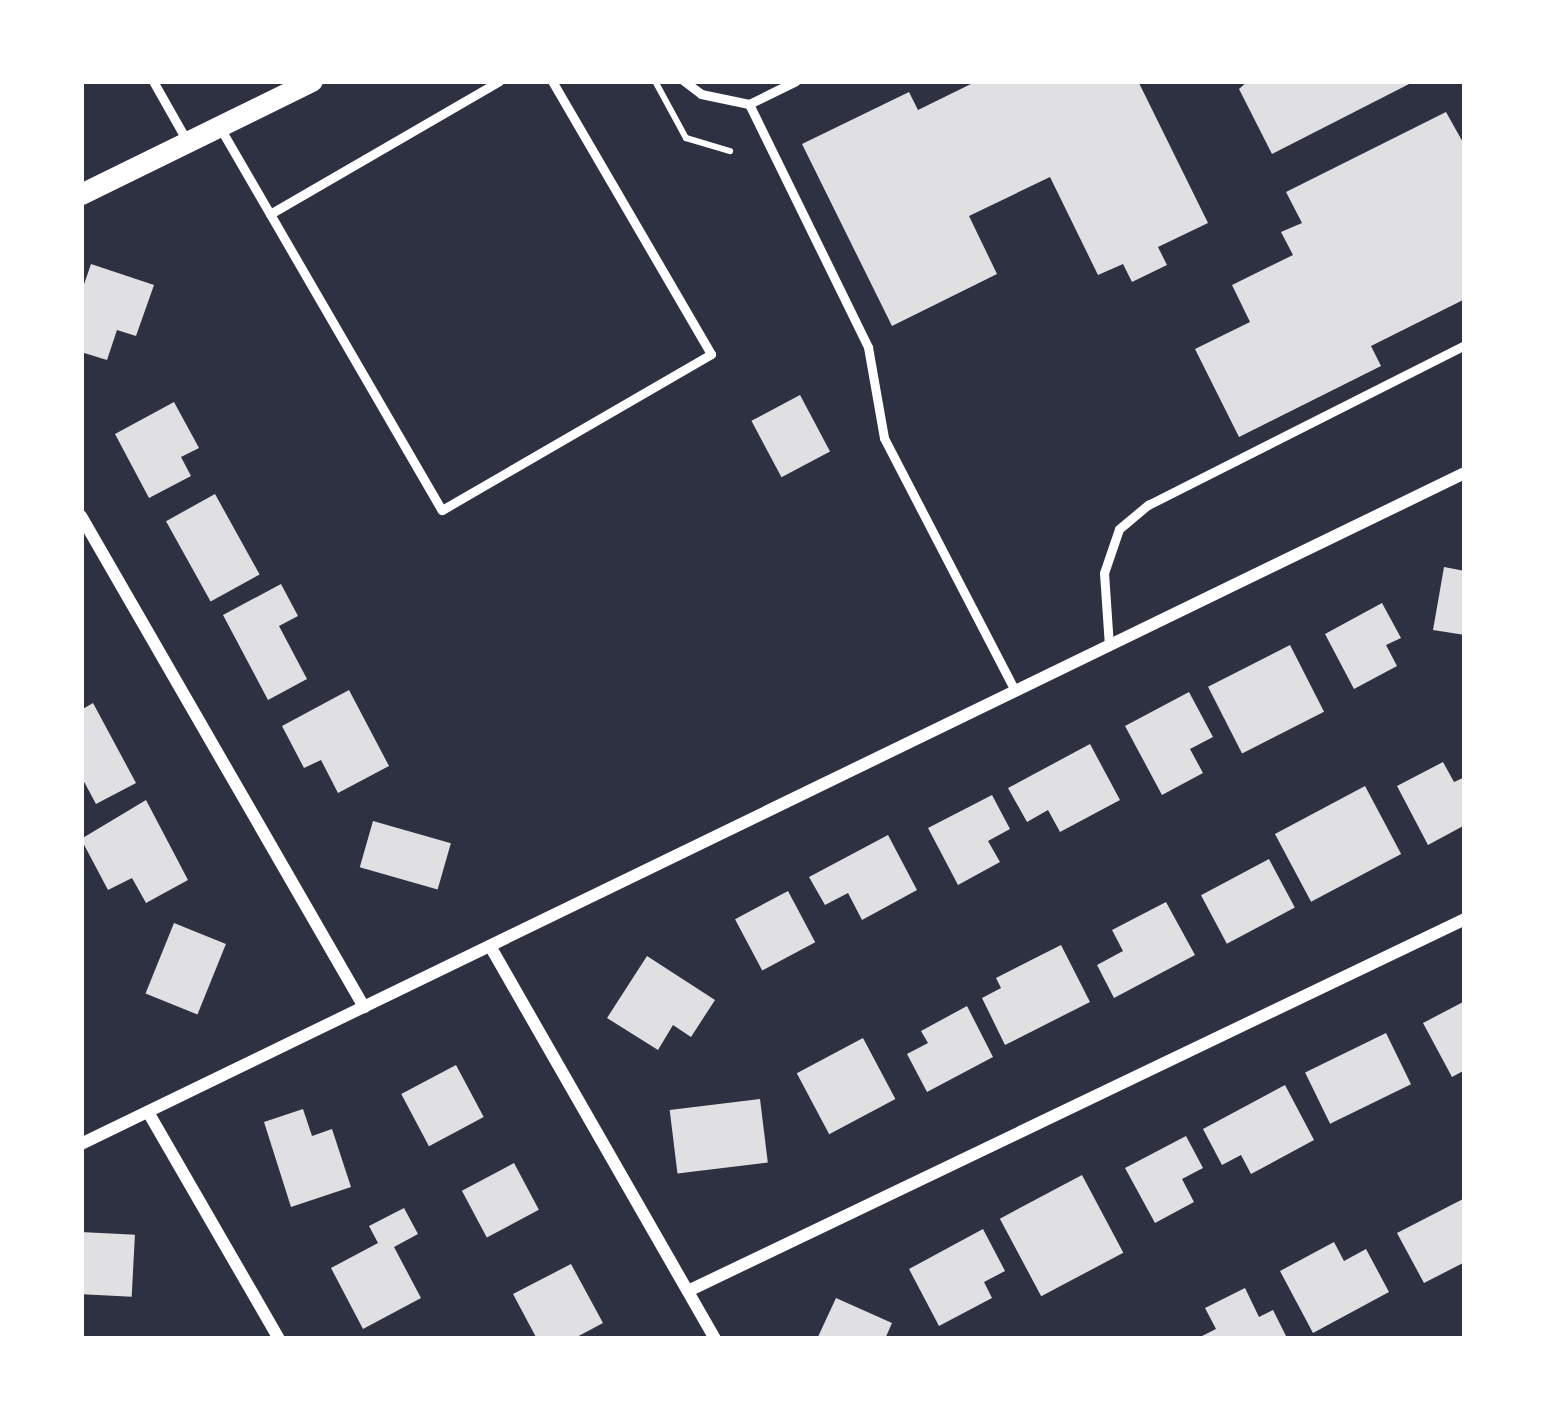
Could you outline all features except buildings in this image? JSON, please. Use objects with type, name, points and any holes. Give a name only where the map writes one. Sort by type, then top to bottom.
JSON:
[{"type":"street","points":[[81,194],[312,81]]},
{"type":"street","points":[[81,1144],[1465,473]]},
{"type":"street","points":[[81,516],[364,1007]]},
{"type":"street","points":[[688,1291],[1465,919]]},
{"type":"street","points":[[490,946],[716,1339]]},
{"type":"street","points":[[148,1112],[278,1339]]},
{"type":"lane","points":[[153,81],[188,141]]},
{"type":"lane","points":[[270,214],[500,81]]},
{"type":"lane","points":[[219,126],[442,510],[711,354],[552,81]]},
{"type":"lane","points":[[684,81],[701,94],[749,104],[796,81]]},
{"type":"lane","points":[[749,104],[868,347],[884,438],[1016,692]]},
{"type":"lane","points":[[1108,646],[1104,573],[1119,529],[1148,505],[1465,345]]},
{"type":"path","points":[[655,81],[686,138],[730,151]]}]
